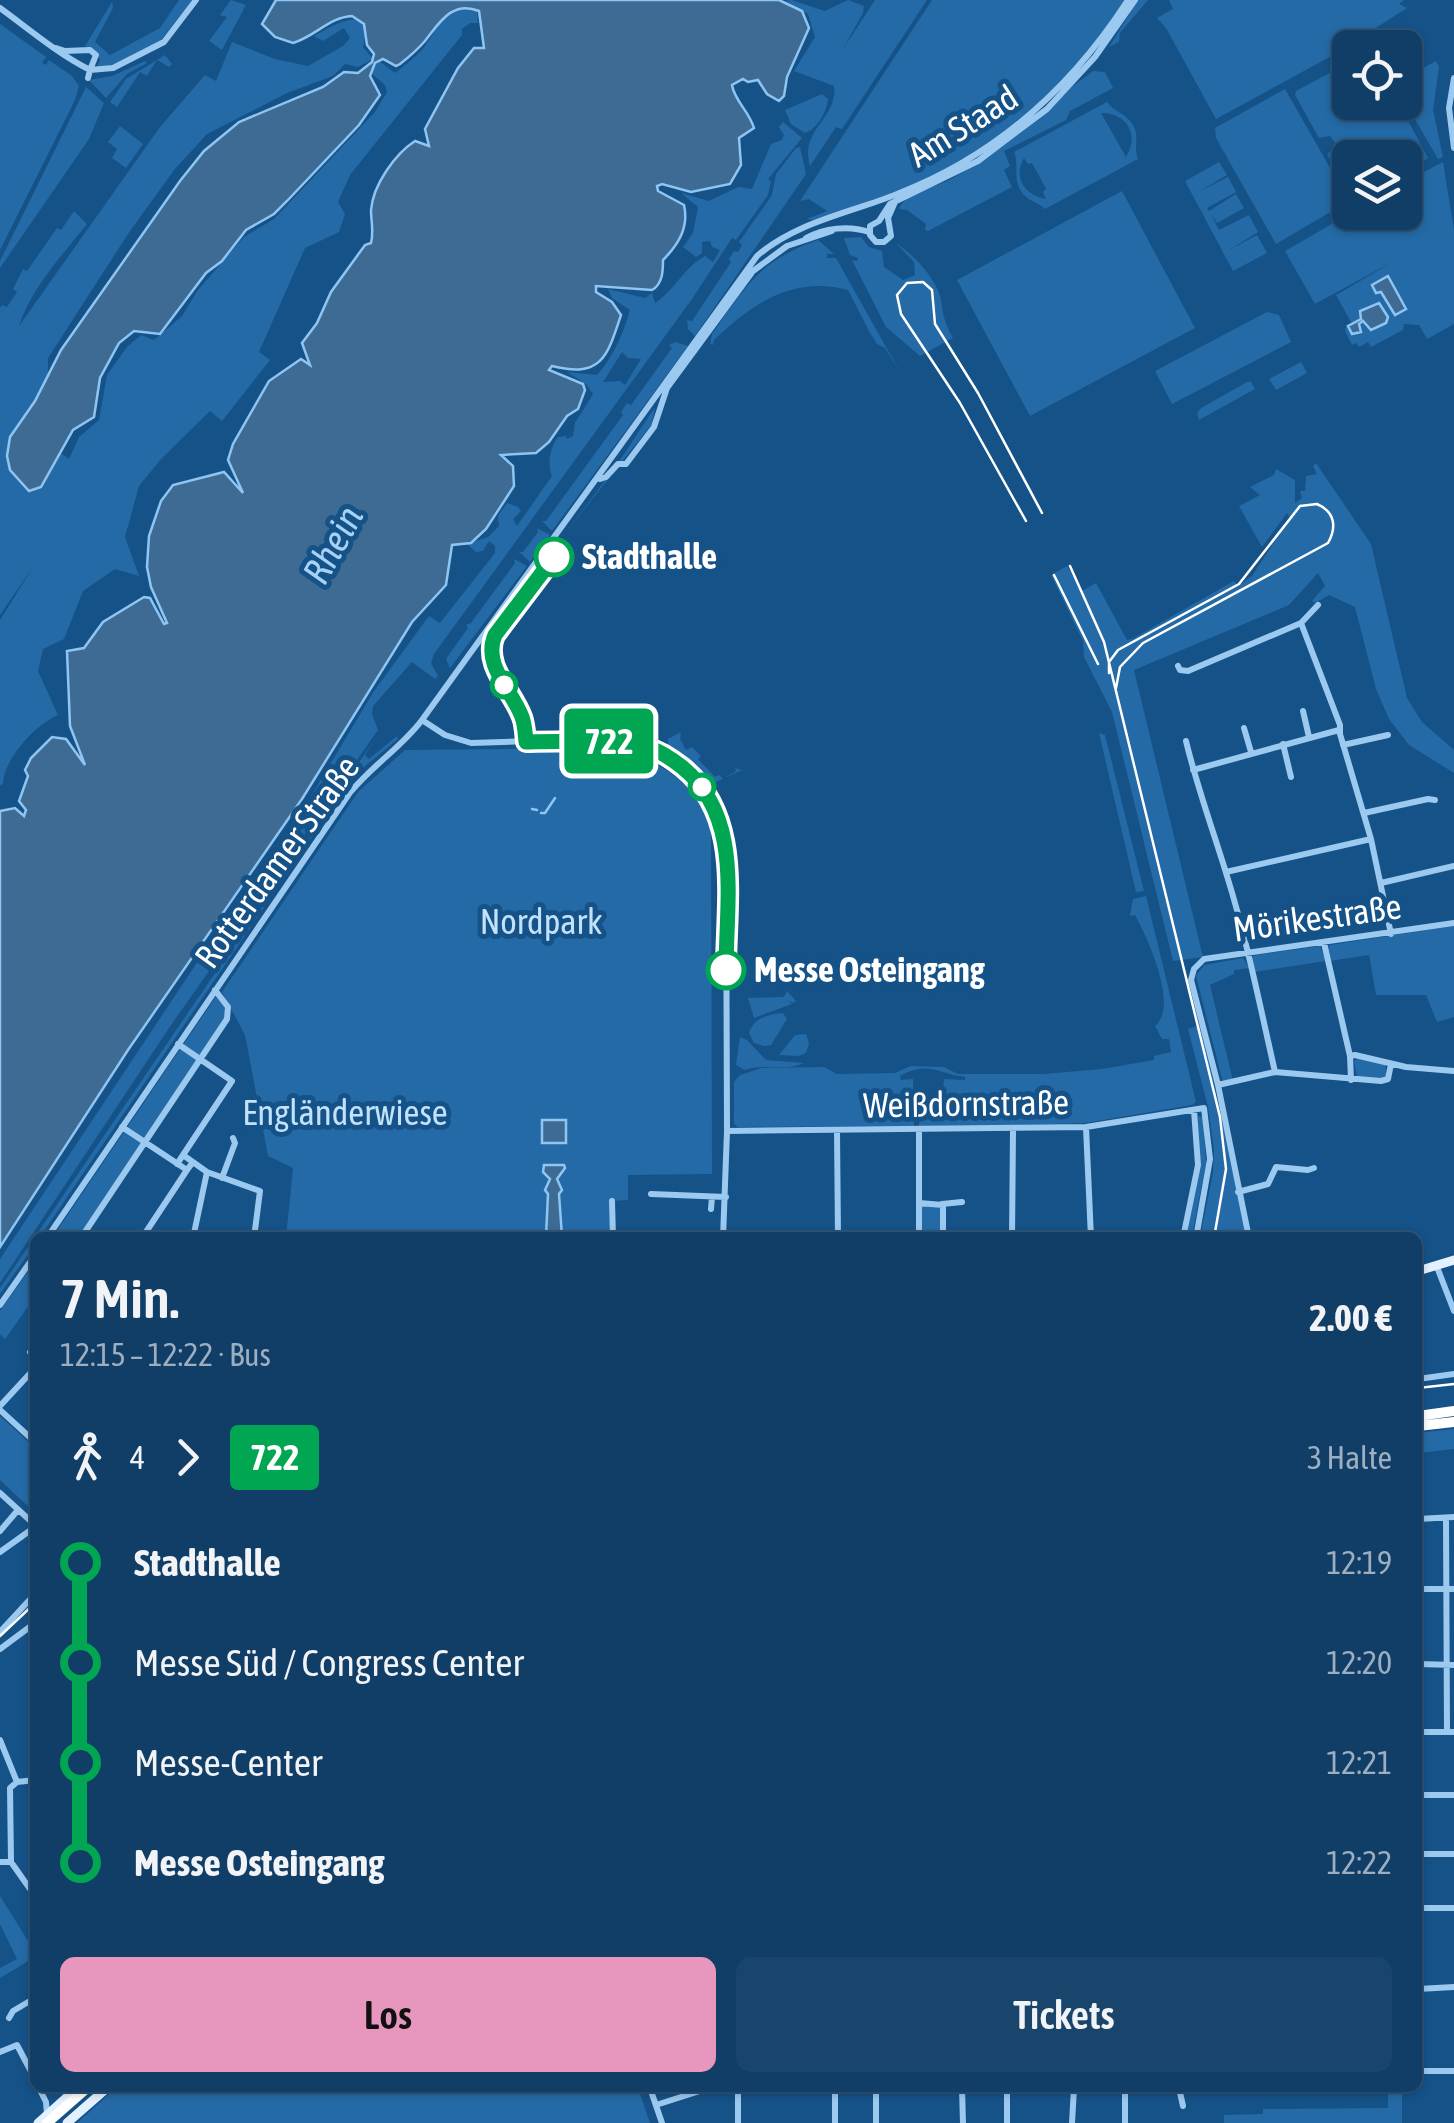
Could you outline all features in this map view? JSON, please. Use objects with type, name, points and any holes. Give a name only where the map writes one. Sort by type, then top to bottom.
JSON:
[{"type":"highway","points":[[1422,1416],[1453,1414]]},
{"type":"highway","points":[[1422,1425],[1453,1414]]},
{"type":"highway","points":[[50,2120],[88,2092]]},
{"type":"main road","points":[[1422,1271],[1454,1260]]},
{"type":"main road","points":[[38,2123],[50,2120],[74,2092]]},
{"type":"main road","points":[[67,2123],[102,2092]]},
{"type":"street","points":[[89,74],[113,68],[164,42],[196,0]]},
{"type":"street","name":"Am Staad","points":[[873,226],[889,205],[962,170],[1019,132],[1081,74],[1132,0]]},
{"type":"street","name":"Am Staad","points":[[782,237],[928,182],[994,143],[1030,116],[1068,79],[1132,0]]},
{"type":"street","points":[[0,8],[89,74]]},
{"type":"street","points":[[56,48],[94,52],[96,60],[89,74]]},
{"type":"street","points":[[1454,78],[1449,108],[1454,148]]},
{"type":"street","name":"Am Staad","points":[[888,224],[895,202]]},
{"type":"street","points":[[873,226],[888,224]]},
{"type":"street","name":"Rotterdamer Straße","points":[[598,480],[618,464],[626,464],[654,428],[664,398],[678,376],[753,271],[771,255],[833,230],[873,226],[873,240],[884,242],[891,234],[888,224]]},
{"type":"street","name":"Rotterdamer Straße","points":[[51,1232],[349,794],[367,772],[403,744],[422,720],[746,269],[782,237]]},
{"type":"street","points":[[619,450],[634,452]]},
{"type":"street","points":[[1178,666],[1188,670],[1301,623],[1318,605]]},
{"type":"street","points":[[1301,623],[1333,696],[1371,839],[1391,934]]},
{"type":"street","points":[[1303,711],[1310,737]]},
{"type":"street","points":[[422,720],[445,735],[471,742],[633,740],[690,774],[711,800],[724,829],[727,1132],[723,1232]]},
{"type":"street","points":[[1244,728],[1251,752]]},
{"type":"street","points":[[1192,770],[1339,730]]},
{"type":"street","points":[[1343,744],[1388,735]]},
{"type":"street","points":[[1186,741],[1249,953],[1275,1072]]},
{"type":"street","points":[[1283,744],[1291,777]]},
{"type":"street","points":[[1364,813],[1435,800]]},
{"type":"street","points":[[1226,872],[1371,839]]},
{"type":"street","points":[[1381,883],[1454,866]]},
{"type":"street","name":"Mörikestraße","points":[[1218,1085],[1192,980],[1192,972],[1204,960],[1454,923]]},
{"type":"street","points":[[1324,942],[1350,1056],[1351,1080]]},
{"type":"street","points":[[85,1232],[228,1016],[228,1007],[215,990]]},
{"type":"street","points":[[177,1164],[232,1081],[178,1044]]},
{"type":"street","points":[[1350,1056],[1454,1071]]},
{"type":"street","points":[[1248,1232],[1218,1085],[1275,1072],[1386,1080],[1391,1064]]},
{"type":"street","name":"Weißdornstraße","points":[[727,1132],[1086,1127],[1204,1108],[1210,1159],[1197,1232]]},
{"type":"street","points":[[1185,1232],[1198,1165],[1194,1110]]},
{"type":"street","points":[[122,1127],[187,1170]]},
{"type":"street","points":[[1086,1127],[1091,1232]]},
{"type":"street","points":[[837,1130],[838,1232]]},
{"type":"street","points":[[919,1130],[919,1232]]},
{"type":"street","points":[[1012,1232],[1013,1130]]},
{"type":"street","points":[[222,1178],[235,1143],[233,1138]]},
{"type":"street","points":[[183,1155],[207,1172],[260,1192],[255,1232]]},
{"type":"street","points":[[146,1232],[193,1162]]},
{"type":"street","points":[[1238,1192],[1268,1184],[1276,1167],[1314,1168]]},
{"type":"street","points":[[194,1232],[207,1172]]},
{"type":"street","points":[[651,1194],[726,1197]]},
{"type":"street","points":[[712,1197],[712,1208]]},
{"type":"street","points":[[612,1201],[613,1232]]},
{"type":"street","points":[[920,1204],[962,1202]]},
{"type":"street","points":[[942,1204],[943,1232]]},
{"type":"street","points":[[0,1304],[30,1262]]},
{"type":"street","points":[[1437,1267],[1454,1311]]},
{"type":"street","points":[[30,1374],[0,1408],[30,1437]]},
{"type":"street","points":[[1422,1378],[1454,1374]]},
{"type":"street","points":[[0,1493],[30,1521]]},
{"type":"street","points":[[0,1531],[18,1510]]},
{"type":"street","points":[[1422,1519],[1450,1518],[1451,1665],[1450,1732],[1422,1732]]},
{"type":"street","points":[[0,1552],[30,1530]]},
{"type":"street","points":[[1422,1589],[1450,1589]]},
{"type":"street","points":[[0,1632],[30,1599]]},
{"type":"street","points":[[0,1649],[30,1628]]},
{"type":"street","points":[[1422,1664],[1451,1665]]},
{"type":"street","points":[[0,1740],[16,1782]]},
{"type":"street","points":[[0,1759],[10,1764]]},
{"type":"street","points":[[30,1781],[16,1782],[10,1788],[11,1862],[30,1889]]},
{"type":"street","points":[[1422,1796],[1454,1795]]},
{"type":"street","points":[[1422,1854],[1454,1854]]},
{"type":"street","points":[[0,1862],[11,1862]]},
{"type":"street","points":[[1422,1908],[1454,1908]]},
{"type":"street","points":[[1422,1989],[1454,1987]]},
{"type":"street","points":[[9,2018],[30,2001]]},
{"type":"street","points":[[0,2052],[17,2046],[30,2070]]},
{"type":"street","points":[[1422,2071],[1454,2070]]},
{"type":"street","points":[[41,2092],[50,2120]]},
{"type":"street","points":[[651,2092],[662,2123]]},
{"type":"street","points":[[656,2105],[694,2092]]},
{"type":"street","points":[[738,2092],[738,2123]]},
{"type":"street","points":[[834,2092],[835,2123]]},
{"type":"street","points":[[876,2092],[876,2123]]},
{"type":"street","points":[[962,2092],[963,2123]]},
{"type":"street","points":[[1006,2092],[1007,2123]]},
{"type":"street","points":[[1072,2123],[1074,2092]]},
{"type":"street","points":[[1125,2092],[1125,2123]]},
{"type":"street","points":[[1180,2092],[1183,2106]]},
{"type":"green space","points":[[179,0],[192,0],[160,41],[108,67],[97,67],[100,60],[96,51],[85,46],[112,2],[113,8],[95,42],[110,55],[160,28]]},
{"type":"green space","points":[[231,0],[246,5],[222,50],[209,41],[227,17],[220,15]]},
{"type":"green space","points":[[848,0],[864,6],[843,49],[875,0],[927,0],[842,129],[836,127],[810,166],[810,143],[830,107],[834,86],[794,71],[815,37],[808,14],[785,1],[825,11]]},
{"type":"green space","points":[[932,0],[1125,0],[1067,75],[996,138],[911,185],[807,219],[827,211],[809,199],[800,201]]},
{"type":"green space","points":[[1138,0],[1148,0],[1120,33],[1119,42],[1109,47]]},
{"type":"green space","points":[[1169,0],[1404,0],[1399,4],[1407,8],[1373,30],[1332,30],[1332,56],[1216,119],[1157,18],[1173,9]]},
{"type":"green space","points":[[468,6],[477,11],[478,23],[462,29],[462,35],[350,175],[338,202],[345,214],[339,232],[305,248],[259,352],[270,360],[222,421],[210,411],[139,486],[125,537],[139,576],[115,569],[83,591],[64,639],[43,649],[38,671],[58,715],[23,743],[0,786],[0,620],[33,567],[0,615],[0,308],[7,307],[17,292],[13,289],[23,269],[27,271],[74,211],[87,224],[39,286],[19,326],[160,127],[205,75],[216,81],[232,42],[275,59],[308,66],[350,38],[344,28],[323,41],[314,36],[350,20],[363,24],[363,47],[373,59],[358,67],[345,64],[333,76],[287,93],[207,134],[174,170],[128,234],[48,358],[47,444],[69,459],[79,437],[99,420],[107,375],[127,347],[141,335],[154,340],[182,316],[198,290],[244,237],[274,219],[375,112],[387,92],[385,85],[370,72],[379,61],[395,73],[421,51],[452,10]]},
{"type":"green space","points":[[0,24],[46,57],[42,63],[46,65],[49,60],[79,86],[0,250]]},
{"type":"green space","points":[[165,55],[172,64],[169,67],[157,60],[147,76],[140,72],[117,107],[110,102],[126,79]]},
{"type":"green space","points":[[145,61],[106,98],[89,80],[112,76]]},
{"type":"green space","points":[[1436,61],[1439,67],[1433,110],[1443,157],[1438,159],[1415,120],[1422,120],[1422,69]]},
{"type":"green space","points":[[1093,71],[1105,72],[1113,88],[1070,111],[1066,120],[1004,151],[1010,166],[1004,170],[1012,187],[928,231],[926,224],[907,210],[899,209],[914,194],[983,160]]},
{"type":"green space","points":[[1332,72],[1332,120],[1408,120],[1418,140],[1319,138],[1296,91]]},
{"type":"green space","points":[[86,87],[104,103],[89,139],[0,268],[0,261]]},
{"type":"green space","points":[[1285,89],[1332,171],[1332,211],[1276,244],[1216,138],[1215,128]]},
{"type":"green space","points":[[822,94],[828,99],[827,104],[814,128],[805,133],[791,124],[785,110]]},
{"type":"green space","points":[[1107,102],[1133,125],[1138,159],[1045,209],[1020,190],[1014,152]],"holes":[[[1101,113],[1118,117],[1128,127],[1132,141],[1126,157]],[[1024,158],[1032,163],[1046,189],[1046,199],[1032,194],[1023,184],[1020,172]]]},
{"type":"green space","points":[[783,122],[802,138],[768,179],[768,195],[736,240],[732,238],[692,299],[434,654],[431,663],[438,676],[435,679],[412,662],[373,706],[378,730],[169,1028],[34,1232],[30,1232],[0,1283],[0,1259],[224,922],[228,923],[374,691],[429,616],[440,623],[495,553],[495,546],[489,541],[483,551],[476,552],[467,544],[488,537],[499,526],[498,516],[507,503],[521,511],[513,519],[517,526],[552,476],[550,461],[555,441],[558,437],[573,436],[575,423],[593,394],[586,384],[567,372],[597,375],[613,352],[628,318],[630,310],[612,298],[608,289],[645,298],[652,293],[655,303],[705,256],[713,262],[720,250],[712,247],[710,241],[702,242],[702,253],[696,257],[683,247],[693,233],[698,207],[681,193],[709,201],[738,187],[752,189],[771,144],[784,135],[779,127]],"holes":[[[622,352],[628,358],[641,359],[625,385],[620,381],[603,382]]]},
{"type":"green space","points":[[120,126],[143,144],[126,168],[112,158],[117,149],[108,142]]},
{"type":"green space","points":[[800,147],[806,174],[695,336],[688,329],[687,320],[692,321],[731,262],[734,251],[738,252],[742,245],[739,242],[772,195],[776,174]]},
{"type":"green space","points":[[1219,162],[1227,175],[1198,192],[1228,177],[1236,192],[1207,208],[1209,211],[1236,194],[1244,208],[1217,223],[1211,214],[1219,230],[1249,215],[1258,232],[1229,250],[1257,235],[1267,253],[1233,271],[1185,181]]},
{"type":"green space","points":[[1443,162],[1454,230],[1454,324],[1427,339],[1419,325],[1404,324],[1403,330],[1371,347],[1368,342],[1359,347],[1356,343],[1352,345],[1346,326],[1352,334],[1363,321],[1370,330],[1362,318],[1352,324],[1336,295],[1396,260],[1315,304],[1285,251],[1332,224],[1332,230],[1422,230],[1422,173]]},
{"type":"green space","points":[[1122,191],[1195,328],[1030,416],[957,280]]},
{"type":"green space","points":[[861,237],[869,247],[882,251],[884,267],[903,280],[915,275],[914,262],[896,243],[917,260],[939,292],[953,338],[920,356],[886,327],[852,260],[858,258],[850,255],[844,238]]},
{"type":"green space","points":[[818,240],[834,254],[827,254],[827,258],[836,258],[900,372],[885,348],[877,344],[848,290],[828,286],[809,286],[775,296],[743,315],[710,344],[712,334],[756,276],[781,257]]},
{"type":"green space","points":[[1267,312],[1279,315],[1291,342],[1172,404],[1155,371]]},
{"type":"green space","points":[[676,342],[688,346],[552,531],[542,521],[546,521],[623,415],[627,403],[631,405],[672,348],[669,345]]},
{"type":"green space","points":[[1301,362],[1307,373],[1276,390],[1269,379]]},
{"type":"green space","points":[[1247,382],[1255,389],[1199,420],[1197,413],[1201,408]]},
{"type":"green space","points":[[655,407],[652,424],[566,532],[614,469]]},
{"type":"green space","points":[[1316,463],[1371,544],[1407,698],[1422,722],[1454,750],[1454,773],[1409,745],[1389,719],[1376,689],[1355,607],[1329,595],[1312,601],[1325,586],[1318,573],[1289,605],[1134,670],[1203,957],[1173,961],[1112,712],[1084,657],[1083,641],[1051,575],[1067,566],[1082,591],[1096,583],[1127,640],[1132,639],[1234,581],[1238,586],[1252,576],[1290,518],[1287,513],[1262,547],[1239,506],[1260,495],[1250,487],[1274,475],[1276,469],[1295,480],[1295,503],[1302,498],[1300,491],[1305,491],[1306,476],[1317,474],[1313,466]]},
{"type":"green space","points":[[537,528],[550,535],[530,562],[519,552],[538,532]]},
{"type":"green space","points":[[514,559],[527,566],[450,668],[446,659],[468,628],[466,625],[515,563]]},
{"type":"green space","points":[[681,732],[686,750],[692,747],[715,777],[723,779],[714,783],[668,746],[668,739]]},
{"type":"green space","points":[[1099,733],[1105,735],[1144,891],[1136,892]]},
{"type":"green space","points":[[377,736],[365,755],[369,759],[397,736],[344,790],[43,1232],[38,1232]]},
{"type":"green space","name":"Nordpark","points":[[405,750],[617,751],[651,762],[679,780],[711,824],[712,1174],[628,1175],[628,1200],[611,1201],[612,1232],[287,1232],[293,1168],[268,1156],[245,1035],[222,992],[358,792]]},
{"type":"green space","points":[[1146,896],[1196,1102],[1192,1105],[1085,1123],[919,1128],[934,1100],[941,1100],[940,1118],[944,1079],[965,1080],[926,1068],[900,1076],[901,1080],[913,1079],[914,1126],[734,1124],[734,1082],[740,1075],[762,1068],[824,1067],[837,1074],[895,1073],[911,1066],[944,1067],[958,1074],[1043,1074],[1102,1069],[1154,1060],[1154,1056],[1171,1052],[1169,1039],[1162,1039],[1155,1026],[1164,1004],[1159,972],[1135,915],[1130,916],[1133,899]]},
{"type":"green space","points":[[1454,926],[1454,1017],[1437,1022],[1426,995],[1376,995],[1369,955],[1330,961],[1327,948],[1330,945]]},
{"type":"green space","points":[[1320,946],[1326,961],[1254,972],[1255,955]]},
{"type":"green space","points":[[1243,958],[1249,968],[1234,970],[1234,974],[1210,985],[1233,1081],[1223,1083],[1196,976],[1204,965]]},
{"type":"green space","points":[[787,991],[796,1001],[787,1000],[792,1004],[754,1018],[748,998],[784,997]]},
{"type":"green space","points":[[217,995],[225,1004],[227,1015],[83,1232],[56,1232]]},
{"type":"green space","points":[[783,1013],[787,1019],[771,1045],[754,1043],[749,1033],[754,1024]]},
{"type":"green space","points":[[1201,1025],[1247,1232],[1201,1232],[1214,1149],[1208,1107],[1188,1029]]},
{"type":"green space","points":[[806,1034],[806,1053],[779,1055],[795,1035]]},
{"type":"green space","points":[[740,1037],[766,1060],[804,1063],[745,1070],[736,1065]]},
{"type":"green space","points":[[1359,1058],[1385,1064],[1387,1077],[1357,1076],[1354,1061]]},
{"type":"green space","points":[[1198,1116],[1203,1117],[1206,1163],[1193,1232],[1186,1232],[1199,1170]]},
{"type":"green space","points":[[922,1206],[941,1206],[941,1232],[922,1232]]},
{"type":"green space","points":[[30,1244],[30,1252],[0,1294],[0,1288]]},
{"type":"green space","points":[[30,1269],[30,1304],[5,1339],[0,1334],[0,1311]]},
{"type":"green space","points":[[0,1416],[30,1443],[30,1508],[0,1480]]},
{"type":"green space","points":[[1454,1429],[1454,1449],[1422,1453],[1422,1433]]},
{"type":"green space","points":[[0,1896],[30,1944],[30,1960],[0,1978],[0,1968],[17,1959],[0,1924]]},
{"type":"green space","points":[[112,2092],[639,2092],[650,2123],[77,2123]]},
{"type":"green space","points":[[1388,2092],[1402,2092],[1402,2123],[1224,2123],[1224,2115],[1263,2114],[1263,2109],[1388,2108]]},
{"type":"water","name":"Rhein","points":[[276,0],[779,0],[802,11],[809,28],[779,101],[767,94],[758,80],[743,79],[732,85],[754,128],[739,138],[741,165],[730,184],[691,192],[657,186],[658,191],[684,205],[685,213],[681,235],[663,260],[658,284],[652,290],[596,286],[596,292],[612,302],[621,315],[606,353],[592,366],[552,366],[549,370],[583,384],[585,390],[578,409],[567,416],[536,453],[501,455],[513,466],[514,486],[486,529],[471,543],[452,545],[446,585],[412,622],[302,799],[128,1050],[0,1247],[0,811],[15,808],[24,816],[26,810],[19,801],[28,776],[25,770],[52,737],[66,739],[85,765],[70,726],[67,651],[84,648],[103,622],[144,597],[150,598],[164,624],[167,623],[147,567],[149,536],[161,501],[173,485],[224,472],[243,493],[228,460],[233,444],[269,381],[301,359],[310,365],[302,343],[317,323],[331,292],[365,245],[371,243],[371,210],[381,181],[393,162],[415,141],[429,146],[425,129],[458,68],[474,48],[484,48],[479,11],[461,9],[447,15],[400,64],[396,66],[383,59],[375,63],[370,76],[380,95],[359,125],[274,214],[246,230],[222,261],[206,273],[160,334],[134,331],[119,343],[100,378],[94,417],[73,430],[41,487],[29,491],[10,470],[10,437],[35,401],[61,350],[180,181],[204,151],[239,122],[323,87],[344,72],[358,73],[372,62],[374,54],[367,45],[364,24],[352,16],[336,20],[293,43],[275,37],[262,24]]},
{"type":"water","points":[[1388,276],[1406,309],[1395,315],[1372,285]]},
{"type":"water","points":[[1379,303],[1388,317],[1386,323],[1371,330],[1363,321],[1359,324],[1361,332],[1352,334],[1348,326],[1361,319],[1360,311]]},
{"type":"water","points":[[542,1120],[566,1120],[566,1143],[542,1143]]},
{"type":"water","points":[[544,1165],[565,1168],[557,1179],[562,1190],[562,1232],[546,1232],[545,1190],[550,1179],[543,1172]]},
{"type":"waterway","points":[[541,813],[555,798]]},
{"type":"waterway","points":[[532,809],[537,810]]},
{"type":"tram line","points":[[1026,521],[960,403],[901,314],[897,295],[907,283],[923,282],[932,290],[935,324],[978,393],[1042,513]]},
{"type":"tram line","points":[[1109,673],[1109,662],[1118,650],[1239,584],[1300,506],[1317,504],[1328,511],[1333,526],[1328,543],[1143,643],[1120,667],[1116,688]]},
{"type":"tram line","points":[[1070,566],[1104,642],[1220,1117],[1226,1169],[1215,1232]]},
{"type":"tram line","points":[[1054,575],[1098,664]]},
{"type":"tram line","points":[[1422,1388],[1454,1384]]},
{"type":"tram line","points":[[0,1636],[30,1608]]},
{"type":"bus line","name":"722","points":[[554,557],[495,635],[490,649],[494,666],[524,720],[526,742],[614,741],[645,746],[680,766],[707,794],[718,812],[725,840],[726,970]]},
{"type":"place","name":"Stadthalle","points":[[554,557]]},
{"type":"place","name":"Messe Osteingang","points":[[726,970]]},
{"type":"park label","name":"Engländerwiese","points":[[345,1113]]}]
